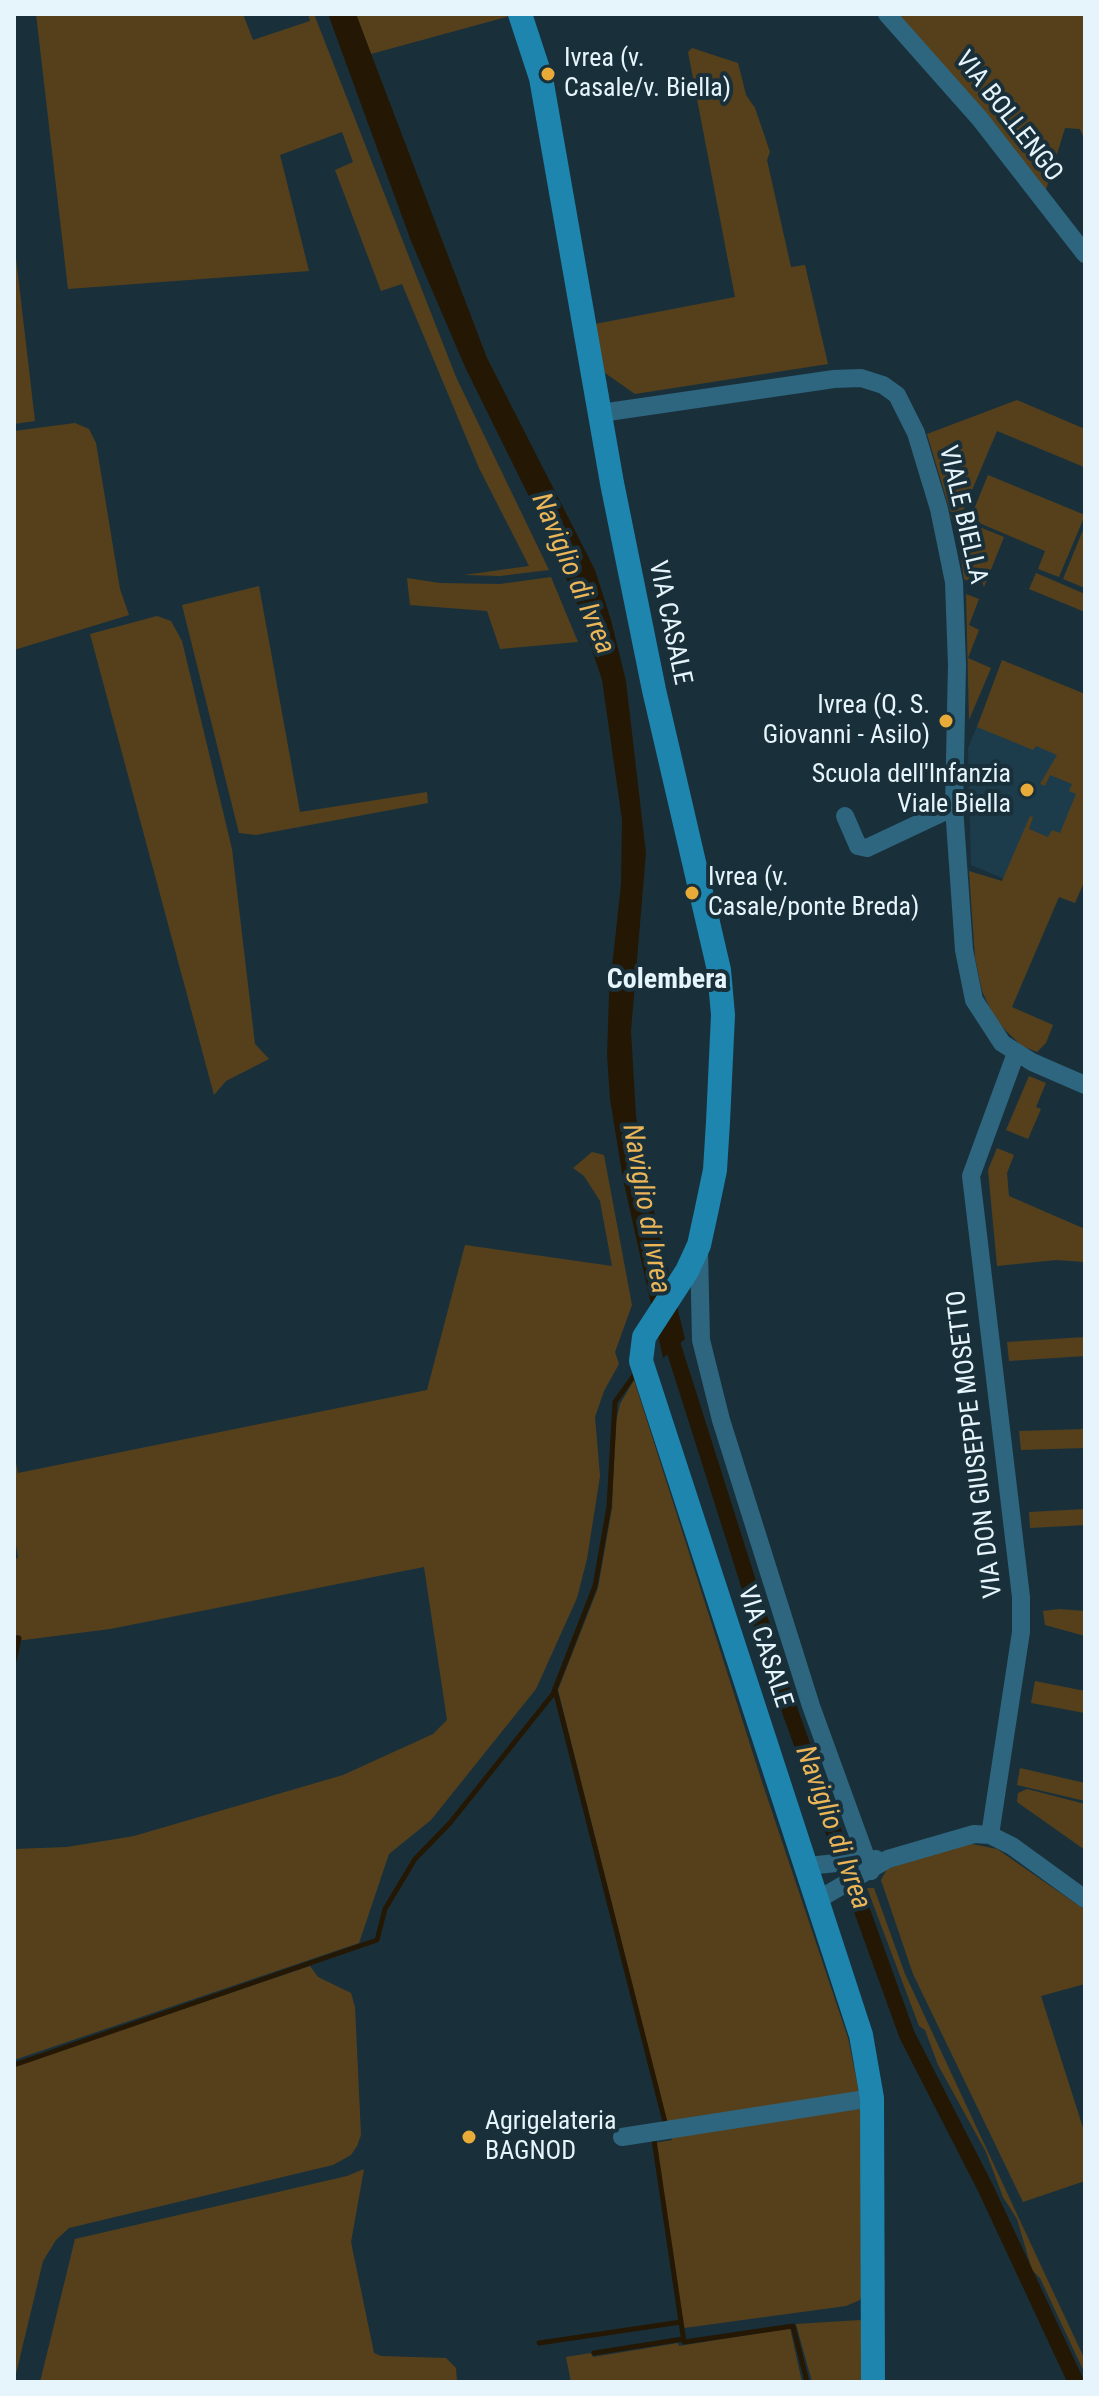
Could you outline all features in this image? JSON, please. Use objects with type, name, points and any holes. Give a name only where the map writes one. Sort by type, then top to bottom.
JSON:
[{"type":"main road","name":"VIA CASALE","points":[[520,14],[541,78],[654,690],[719,970],[723,1015],[715,1170],[699,1245],[687,1271],[644,1337],[641,1361],[807,1866],[827,1895],[857,2023],[872,2098],[873,2382]]},
{"type":"street","name":"VIA BOLLENGO","points":[[887,14],[980,119],[1085,254]]},
{"type":"street","name":"VIALE BIELLA","points":[[601,413],[834,379],[861,378],[883,385],[897,395],[916,433],[940,511],[954,582],[957,665],[954,807],[964,950],[974,1000],[1002,1043],[1016,1053],[1085,1085]]},
{"type":"street","points":[[845,816],[858,846],[867,848],[954,807]]},
{"type":"street","name":"VIA DON GIUSEPPE MOSETTO","points":[[990,1835],[1021,1632],[1021,1597],[971,1176],[1016,1053]]},
{"type":"street","name":"VIA CASALE","points":[[699,1245],[701,1340],[721,1420],[811,1706],[868,1865]]},
{"type":"street","points":[[807,1866],[868,1865],[961,1836],[990,1835],[1012,1846],[1085,1899]]},
{"type":"street","points":[[827,1895],[868,1865]]},
{"type":"street","points":[[622,2137],[872,2098]]},
{"type":"shaded area","points":[[36,14],[243,14],[253,40],[310,21],[308,14],[314,14],[456,377],[549,570],[500,576],[464,575],[529,566],[479,468],[402,284],[381,291],[335,170],[353,162],[342,132],[280,155],[309,271],[68,289]]},
{"type":"shaded area","points":[[356,14],[509,14],[510,16],[371,54]]},
{"type":"shaded area","points":[[892,14],[1085,14],[1085,141],[1080,129],[1065,128],[1044,196]]},
{"type":"shaded area","points":[[692,48],[738,63],[746,95],[755,108],[770,152],[767,160],[791,267],[805,265],[828,364],[635,394],[605,373],[595,324],[735,297],[688,52]]},
{"type":"shaded area","points":[[14,241],[35,421],[14,424]]},
{"type":"shaded area","points":[[1017,400],[1085,429],[1084,467],[997,431],[961,516],[950,511],[927,434]]},
{"type":"shaded area","points":[[75,423],[89,429],[96,443],[120,589],[129,615],[14,650],[14,431]]},
{"type":"shaded area","points":[[988,475],[1085,515],[1059,577],[1038,569],[1045,551],[970,519]]},
{"type":"shaded area","points":[[950,515],[1004,537],[984,587],[982,582],[970,577],[968,581],[964,579],[957,530]]},
{"type":"shaded area","points":[[1085,525],[1085,588],[1063,579]]},
{"type":"shaded area","points":[[1036,573],[1085,594],[1085,612],[1029,589]]},
{"type":"shaded area","points":[[551,577],[578,642],[500,649],[487,611],[410,605],[407,578],[440,583],[500,584]]},
{"type":"shaded area","points":[[259,586],[300,812],[427,792],[428,803],[256,835],[239,833],[182,605]]},
{"type":"shaded area","points":[[966,594],[979,599],[969,625],[979,630],[968,658],[991,668],[969,720]]},
{"type":"shaded area","points":[[157,616],[171,621],[182,641],[232,849],[255,1044],[269,1059],[226,1081],[214,1095],[90,634]]},
{"type":"shaded area","points":[[1002,660],[1085,694],[1085,880],[1075,903],[1059,897],[1012,1007],[1053,1025],[1046,1043],[1037,1052],[1022,1046],[1006,1031],[994,1017],[982,991],[975,958],[969,871],[1002,881],[1030,816],[1033,817],[1029,829],[1048,837],[1052,830],[1060,833],[1076,794],[1069,791],[1072,784],[1050,775],[1045,786],[1040,784],[1057,755],[1036,746],[1033,750],[977,727]]},
{"type":"shaded area","name":"Scuola dell'Infanzia Viale Biella","points":[[980,719],[1085,763],[1050,898],[971,865],[968,748]]},
{"type":"shaded area","points":[[1029,1076],[1046,1083],[1036,1107],[1041,1109],[1028,1139],[1006,1130]]},
{"type":"shaded area","points":[[997,1148],[1014,1155],[1007,1173],[1009,1196],[1085,1229],[1085,1262],[1056,1260],[997,1266],[988,1170]]},
{"type":"shaded area","points":[[592,1152],[604,1155],[632,1305],[615,1352],[619,1364],[604,1391],[595,1417],[600,1476],[587,1559],[577,1598],[536,1689],[431,1820],[389,1854],[359,1943],[14,2060],[14,1849],[67,1847],[134,1836],[343,1775],[433,1734],[447,1720],[424,1567],[110,1629],[16,1641],[14,1649],[14,1641],[19,1635],[14,1635],[14,1559],[18,1558],[14,1531],[14,1453],[18,1473],[427,1390],[465,1245],[612,1266],[600,1201],[584,1176],[573,1168]]},
{"type":"shaded area","points":[[1085,1337],[1085,1356],[1009,1361],[1007,1342]]},
{"type":"shaded area","points":[[634,1380],[762,1782],[848,2038],[859,2092],[667,2122],[558,1690],[598,1588],[612,1508],[616,1421],[620,1404]]},
{"type":"shaded area","points":[[1085,1429],[1085,1448],[1021,1450],[1019,1431]]},
{"type":"shaded area","points":[[1085,1509],[1085,1525],[1030,1528],[1029,1512]]},
{"type":"shaded area","points":[[1043,1611],[1085,1611],[1085,1636],[1045,1625]]},
{"type":"shaded area","points":[[1035,1681],[1085,1691],[1085,1713],[1031,1703]]},
{"type":"shaded area","points":[[1020,1768],[1085,1783],[1085,1801],[1017,1785]]},
{"type":"shaded area","points":[[1027,1789],[1085,1804],[1085,1850],[1017,1802],[1018,1793]]},
{"type":"shaded area","points":[[967,1843],[997,1849],[1085,1910],[1085,1984],[1041,1996],[1085,2134],[1085,2181],[1023,2202],[913,1974],[881,1880],[887,1869]]},
{"type":"shaded area","points":[[867,1888],[874,1888],[905,1974],[1085,2360],[1085,2374],[1040,2278],[1032,2270],[1017,2219],[1003,2197],[986,2152],[938,2065],[925,2030],[919,2026]]},
{"type":"shaded area","points":[[310,1966],[318,1977],[351,1993],[355,2007],[361,2135],[351,2155],[333,2165],[69,2228],[56,2240],[43,2261],[14,2382],[14,2066]]},
{"type":"shaded area","points":[[860,2109],[865,2287],[860,2300],[846,2306],[684,2328],[655,2143],[672,2140],[671,2134]]},
{"type":"shaded area","points":[[364,2169],[351,2242],[374,2353],[381,2356],[446,2358],[456,2368],[457,2382],[40,2382],[75,2239],[347,2176]]},
{"type":"shaded area","points":[[861,2320],[866,2382],[812,2382],[796,2324]]},
{"type":"shaded area","points":[[790,2328],[802,2382],[571,2382],[566,2357],[591,2353],[593,2357],[678,2343],[679,2346]]},
{"type":"water","points":[[328,14],[356,14],[487,358],[595,570],[611,620],[626,681],[646,853],[631,1031],[636,1115],[644,1170],[685,1339],[663,1358],[623,1179],[610,1099],[607,1055],[609,995],[621,884],[622,820],[602,680],[576,601],[545,529],[465,367],[411,241]]},
{"type":"waterway","name":"Naviglio di Ivrea","points":[[668,1330],[782,1689],[907,2035],[985,2187],[1076,2382]]},
{"type":"waterway","points":[[14,2065],[377,1940],[385,1909],[415,1859],[450,1823],[553,1694],[595,1586],[609,1507],[615,1402],[635,1374]]},
{"type":"waterway","points":[[14,1638],[19,1638],[14,1661]]},
{"type":"waterway","points":[[555,1690],[666,2126]]},
{"type":"waterway","points":[[654,2140],[684,2342],[793,2326],[807,2382]]},
{"type":"waterway","points":[[539,2343],[681,2322]]},
{"type":"waterway","points":[[594,2353],[683,2339]]},
{"type":"place","name":"Ivrea (v. Casale/v. Biella)","points":[[548,74]]},
{"type":"place","name":"Ivrea (Q. S. Giovanni - Asilo)","points":[[946,721]]},
{"type":"place","name":"Scuola dell'Infanzia Viale Biella","points":[[1027,790]]},
{"type":"place","name":"Ivrea (v. Casale/ponte Breda)","points":[[692,893]]},
{"type":"place","name":"Agrigelateria BAGNOD","points":[[469,2137]]},
{"type":"district","name":"Colembera","points":[[667,981]]}]
